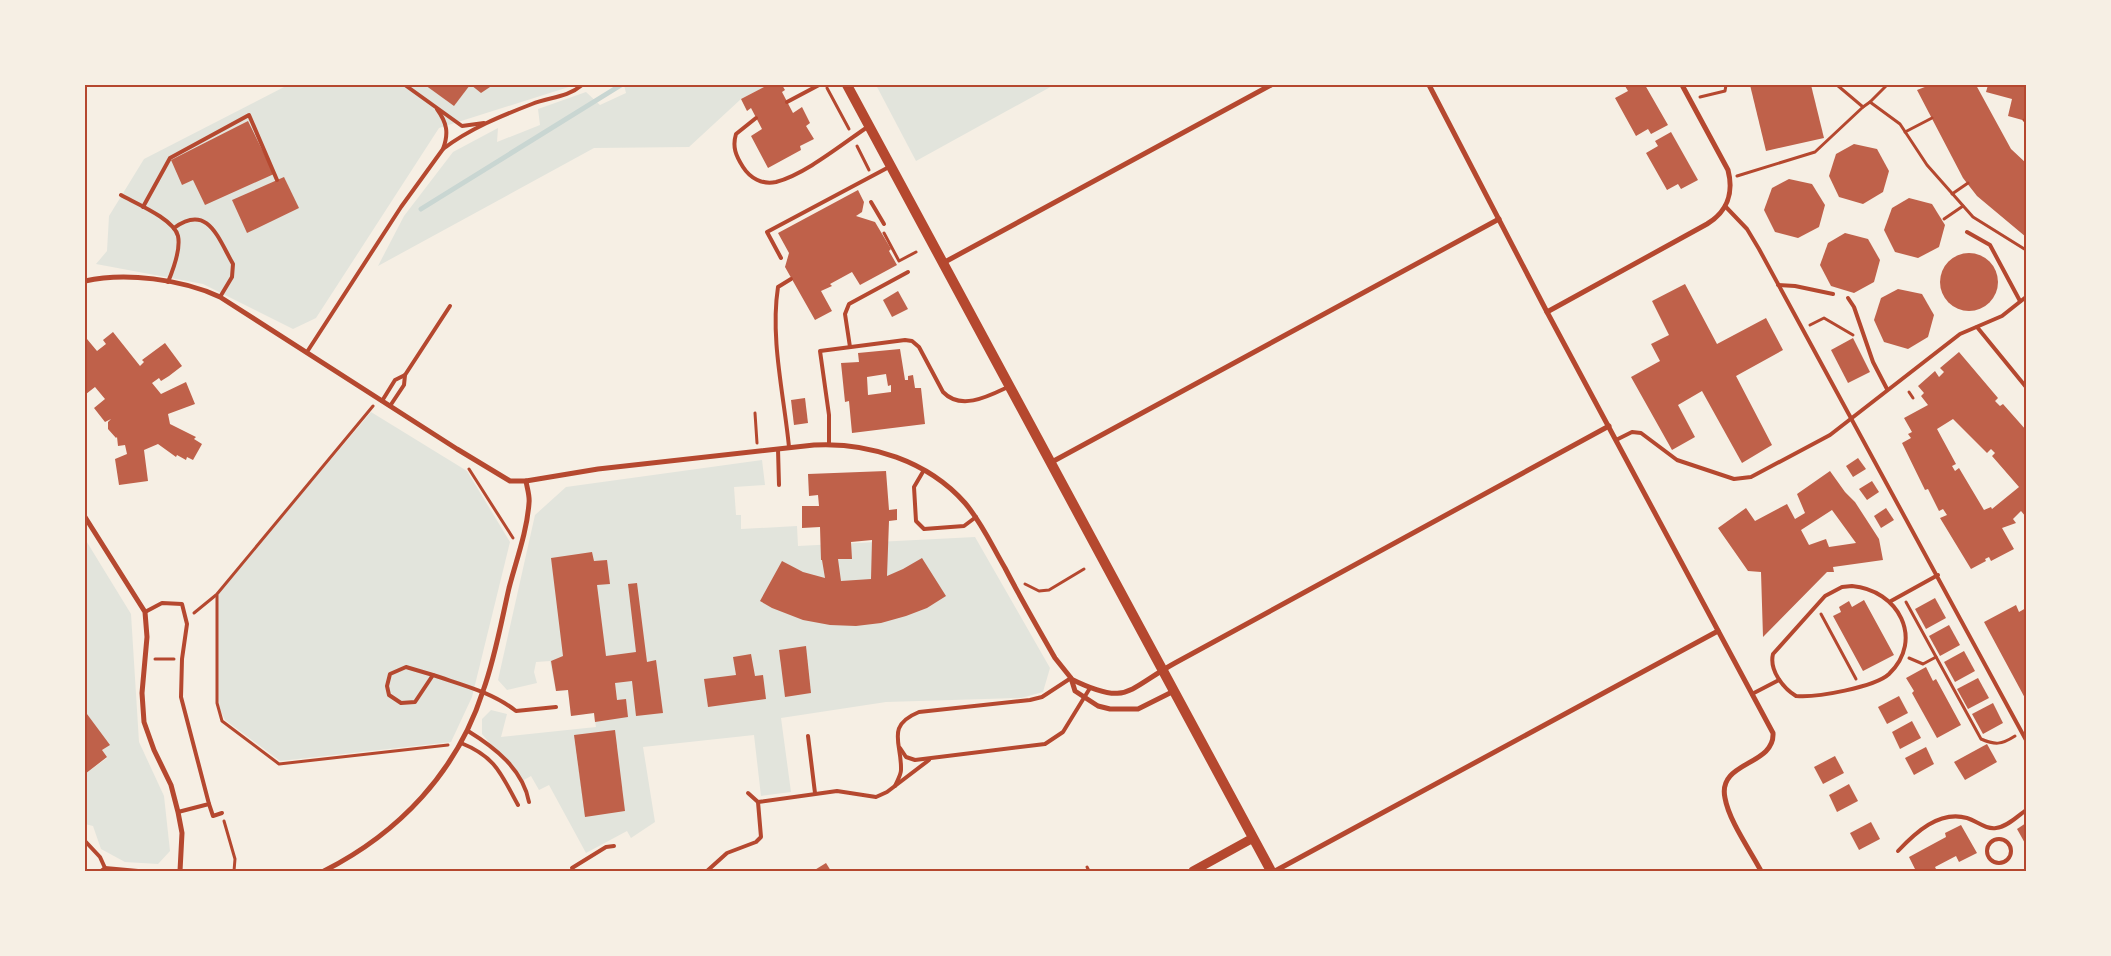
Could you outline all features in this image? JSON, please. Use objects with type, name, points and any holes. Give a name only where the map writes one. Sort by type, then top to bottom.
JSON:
[{"type":"main road","points":[[847,85],[1008,387],[1271,871]]},
{"type":"street","points":[[942,263],[1271,85]]},
{"type":"street","points":[[1429,85],[1547,312],[1770,726],[1774,740],[1768,751],[1733,774],[1728,780],[1724,796],[1731,815],[1761,871]]},
{"type":"street","points":[[1547,312],[1707,224],[1717,217],[1725,206],[1730,193],[1730,178],[1682,85]]},
{"type":"street","points":[[1050,463],[1499,219]]},
{"type":"street","points":[[85,280],[122,276],[203,289],[220,297],[457,450],[510,481],[526,481],[598,469],[829,444],[867,448],[892,454],[924,470],[950,488],[976,517],[1055,658],[1071,678],[1075,690],[1084,698],[1098,706],[1130,710],[1147,706],[1174,691]]},
{"type":"street","points":[[1071,678],[1102,693],[1123,693],[1142,685],[1162,670],[1609,426]]},
{"type":"street","points":[[324,871],[364,849],[409,812],[430,789],[468,731],[483,692],[520,549],[530,502],[526,481]]},
{"type":"street","points":[[85,517],[144,612],[147,637],[142,693],[144,722],[154,750],[171,784],[178,812],[182,833],[180,871]]},
{"type":"street","points":[[1275,871],[1718,631]]},
{"type":"street","points":[[1192,871],[1253,838]]},
{"type":"lane","points":[[405,85],[462,126],[491,121]]},
{"type":"lane","points":[[442,149],[461,136],[491,121],[534,103],[568,95],[582,85]]},
{"type":"lane","points":[[787,102],[819,85]]},
{"type":"lane","points":[[307,352],[401,206],[442,149],[446,139],[447,127],[437,109]]},
{"type":"lane","points":[[143,207],[170,158],[249,115],[277,180]]},
{"type":"lane","points":[[756,118],[736,134],[734,149],[748,174],[759,181],[767,182],[785,178],[826,156],[869,126]]},
{"type":"lane","points":[[781,258],[767,232],[890,166]]},
{"type":"lane","points":[[121,195],[174,228],[178,236],[178,245],[168,282]]},
{"type":"lane","points":[[871,202],[882,225]]},
{"type":"lane","points":[[1725,206],[1748,229],[1938,575],[2026,740]]},
{"type":"lane","points":[[174,228],[184,221],[195,218],[207,222],[212,229],[233,264],[234,270],[220,297]]},
{"type":"lane","points":[[1967,232],[1990,245],[2020,301]]},
{"type":"lane","points":[[850,347],[845,314],[849,304],[908,272]]},
{"type":"lane","points":[[789,448],[778,350],[776,300],[778,287],[791,279]]},
{"type":"lane","points":[[1778,285],[1795,286],[1833,294]]},
{"type":"lane","points":[[1616,440],[1632,432],[1641,433],[1677,460],[1708,472],[1740,479],[1751,477],[1805,449],[1853,419],[1887,389],[1960,334],[2002,316],[2026,297]]},
{"type":"lane","points":[[1848,298],[1854,307],[1877,373],[1887,389]]},
{"type":"lane","points":[[390,406],[404,385],[405,375],[450,306]]},
{"type":"lane","points":[[1977,327],[2026,387]]},
{"type":"lane","points":[[829,444],[828,415],[820,351],[905,340],[912,341],[919,347],[943,392],[955,401],[986,398],[1008,387]]},
{"type":"lane","points":[[380,399],[395,380],[405,375]]},
{"type":"lane","points":[[778,449],[780,484]]},
{"type":"lane","points":[[924,470],[914,487],[916,521],[919,526],[924,529],[964,526],[976,517]]},
{"type":"lane","points":[[1891,601],[1938,575]]},
{"type":"lane","points":[[1852,586],[1873,590],[1891,601],[1904,628],[1906,638],[1902,655],[1888,675],[1860,686],[1804,697],[1791,693],[1779,680],[1772,663],[1773,654],[1816,605],[1833,591],[1852,586]]},
{"type":"lane","points":[[144,612],[162,603],[182,604],[187,624],[182,659],[181,697],[213,816],[222,813]]},
{"type":"lane","points":[[433,676],[415,702],[401,703],[389,695],[387,686],[390,674],[406,667],[483,692],[504,701],[516,711],[556,707]]},
{"type":"lane","points":[[895,786],[901,772],[897,734],[900,724],[907,717],[919,712],[1030,700],[1042,697],[1071,678]]},
{"type":"lane","points":[[1752,694],[1779,680]]},
{"type":"lane","points":[[898,746],[906,757],[915,760],[1045,744],[1063,732],[1090,688]]},
{"type":"lane","points":[[468,731],[496,749],[505,758],[520,782],[529,802]]},
{"type":"lane","points":[[808,736],[815,793]]},
{"type":"lane","points":[[461,743],[479,750],[488,757],[503,778],[518,805]]},
{"type":"lane","points":[[758,802],[837,791],[876,796],[887,792],[930,759]]},
{"type":"lane","points":[[707,871],[727,853],[756,842],[761,837],[758,802],[748,793]]},
{"type":"lane","points":[[178,812],[209,804]]},
{"type":"lane","points":[[1898,852],[1924,827],[1947,817],[1969,818],[1990,828],[1997,828],[2026,810]]},
{"type":"lane","points":[[1997,828],[1999,839]]},
{"type":"lane","points":[[1999,839],[2006,842],[2011,853],[2007,860],[2000,863],[1992,862],[1986,852],[1991,841],[1999,839]]},
{"type":"lane","points":[[85,841],[100,857],[105,868]]},
{"type":"lane","points":[[572,868],[606,847],[614,846]]},
{"type":"lane","points":[[101,871],[105,868],[138,871]]},
{"type":"path","points":[[1690,100],[1725,91],[1726,85]]},
{"type":"path","points":[[1836,85],[1864,107]]},
{"type":"path","points":[[1730,178],[1815,152],[1887,85]]},
{"type":"path","points":[[1870,102],[1900,124],[1927,165],[1972,217],[2026,250]]},
{"type":"path","points":[[1905,132],[1932,118]]},
{"type":"path","points":[[1952,194],[1968,183]]},
{"type":"path","points":[[1944,219],[1963,206]]},
{"type":"path","points":[[882,225],[899,261],[916,252]]},
{"type":"path","points":[[1803,328],[1824,318],[1852,334],[1857,342]]},
{"type":"path","points":[[1909,392],[1913,398]]},
{"type":"path","points":[[187,624],[198,607],[217,594],[380,399]]},
{"type":"path","points":[[755,413],[757,451]]},
{"type":"path","points":[[457,450],[520,549]]},
{"type":"path","points":[[1016,588],[1024,584],[1040,591],[1049,590],[1084,569]]},
{"type":"path","points":[[217,594],[217,703],[222,721],[279,764],[461,743]]},
{"type":"path","points":[[1902,594],[1981,739],[1994,745],[2005,742],[2022,731]]},
{"type":"path","points":[[1816,605],[1860,686]]},
{"type":"path","points":[[1902,655],[1924,664],[1936,657]]},
{"type":"path","points":[[153,659],[182,659]]},
{"type":"path","points":[[222,813],[235,859],[234,871]]},
{"type":"path","points":[[1087,867],[1090,871]]},
{"type":"shaded area","points":[[288,85],[575,85],[439,128],[316,318],[293,329],[203,284],[96,264],[107,251],[109,216],[144,159]]},
{"type":"shaded area","points":[[624,85],[768,85],[741,99],[689,147],[594,148],[378,266],[404,216],[453,152],[498,128],[497,142],[540,125],[538,109],[586,92],[600,105],[626,93]]},
{"type":"shaded area","points":[[876,85],[1054,85],[916,161]]},
{"type":"shaded area","points":[[371,412],[467,471],[510,542],[472,697],[451,742],[280,761],[225,720],[217,703],[217,594]]},
{"type":"shaded area","points":[[762,460],[765,485],[734,487],[736,515],[741,515],[741,529],[797,526],[798,546],[975,537],[1050,668],[1043,692],[1021,698],[886,702],[781,718],[791,792],[761,796],[754,735],[643,747],[655,822],[631,838],[627,831],[586,853],[549,785],[539,790],[531,776],[522,781],[482,734],[482,719],[491,710],[507,714],[501,737],[596,727],[594,713],[571,716],[568,690],[556,691],[550,661],[536,662],[534,672],[537,683],[507,690],[498,680],[535,515],[566,487]]},
{"type":"shaded area","points":[[85,539],[131,614],[139,742],[164,796],[170,851],[158,864],[125,862],[101,849],[93,826],[85,824],[85,774],[107,758],[102,750],[109,745],[87,714],[85,716]]},
{"type":"building","points":[[425,85],[470,85],[454,106]]},
{"type":"building","points":[[471,85],[493,85],[481,93]]},
{"type":"building","points":[[768,85],[782,85],[785,90],[782,92],[793,113],[802,107],[810,123],[806,126],[814,139],[800,146],[801,150],[768,168],[751,136],[762,129],[751,108],[747,111],[741,99]]},
{"type":"building","points":[[1645,85],[1668,125],[1651,134],[1648,129],[1636,136],[1615,98],[1628,91],[1625,86]]},
{"type":"building","points":[[1750,85],[1811,85],[1824,138],[1766,151]]},
{"type":"building","points":[[1930,85],[1976,85],[2011,149],[2026,163],[2026,237],[1977,196],[1963,178],[1917,90]]},
{"type":"building","points":[[1988,85],[2026,85],[2026,121],[2008,116],[2012,99],[1986,92]]},
{"type":"building","points":[[248,121],[274,174],[205,205],[193,180],[182,185],[171,160]]},
{"type":"building","points":[[1671,132],[1698,180],[1681,189],[1678,184],[1667,190],[1646,153],[1658,146],[1655,141]]},
{"type":"building","points":[[1854,144],[1877,149],[1889,171],[1883,192],[1863,204],[1839,197],[1829,176],[1836,154]]},
{"type":"building","points":[[284,177],[299,208],[247,233],[232,200]]},
{"type":"building","points":[[1789,179],[1812,184],[1825,205],[1819,227],[1798,238],[1775,232],[1764,210],[1772,188]]},
{"type":"building","points":[[858,190],[864,202],[862,212],[856,216],[875,222],[891,249],[889,251],[897,265],[860,285],[852,272],[830,284],[832,286],[821,291],[832,311],[815,320],[785,267],[789,253],[778,233]]},
{"type":"building","points":[[1909,198],[1932,204],[1945,225],[1939,247],[1918,258],[1895,252],[1884,230],[1892,208]]},
{"type":"building","points":[[1845,233],[1868,239],[1880,260],[1874,282],[1854,293],[1831,286],[1820,265],[1828,243]]},
{"type":"building","points":[[1969,253],[1980,255],[1993,266],[1998,282],[1996,293],[1985,306],[1969,311],[1958,309],[1945,298],[1940,282],[1942,271],[1953,258]]},
{"type":"building","points":[[1685,284],[1717,344],[1766,318],[1783,350],[1736,376],[1772,445],[1742,463],[1702,391],[1678,405],[1695,437],[1672,450],[1631,377],[1660,361],[1651,344],[1669,335],[1652,301]]},
{"type":"building","points":[[1898,289],[1922,294],[1934,315],[1928,337],[1908,349],[1884,342],[1874,320],[1881,298]]},
{"type":"building","points":[[898,291],[908,309],[892,317],[883,300]]},
{"type":"building","points":[[113,332],[140,366],[144,362],[142,360],[165,343],[182,366],[161,381],[159,378],[152,383],[161,394],[186,382],[195,404],[168,414],[170,424],[196,437],[194,439],[202,444],[193,460],[187,457],[186,460],[177,455],[176,457],[158,444],[144,450],[148,481],[119,485],[115,459],[127,454],[125,445],[118,446],[117,437],[108,429],[108,422],[111,419],[105,422],[94,408],[105,399],[95,387],[86,394],[85,392],[85,340],[87,339],[97,351],[106,344],[103,340]]},
{"type":"building","points":[[1853,338],[1870,372],[1848,383],[1831,350]]},
{"type":"building","points":[[900,349],[905,380],[908,380],[908,376],[913,375],[915,388],[921,388],[925,424],[852,433],[849,401],[845,402],[841,363],[859,362],[858,353]],"holes":[[[886,374],[888,386],[891,385],[891,392],[868,395],[867,377]]]},
{"type":"building","points":[[1959,352],[1998,398],[1995,401],[2000,406],[2003,404],[2026,430],[2026,517],[2021,511],[2013,519],[2016,523],[2002,528],[2014,549],[1991,561],[1989,557],[1985,559],[1986,561],[1971,569],[1940,518],[1947,515],[1943,509],[1939,511],[1928,489],[1925,490],[1902,443],[1911,438],[1908,434],[1912,432],[1904,418],[1928,405],[1921,396],[1924,393],[1918,386],[1935,371],[1939,377],[1944,372],[1940,368]],"holes":[[[1953,419],[1987,453],[1991,449],[1995,453],[1992,456],[2019,487],[1992,509],[1991,507],[1984,510],[1959,468],[1955,471],[1952,466],[1956,464],[1937,429]]]},
{"type":"building","points":[[805,398],[808,423],[794,425],[791,400]]},
{"type":"building","points":[[1858,458],[1866,469],[1853,477],[1846,466]]},
{"type":"building","points":[[886,471],[889,510],[897,509],[897,520],[889,521],[887,576],[922,558],[946,596],[927,608],[906,616],[881,623],[856,626],[830,625],[803,620],[772,608],[760,601],[782,561],[803,572],[825,578],[821,560],[820,527],[802,528],[802,506],[819,506],[818,495],[809,496],[808,474]],"holes":[[[872,540],[871,579],[841,581],[838,559],[852,559],[851,542]]]},
{"type":"building","points":[[1830,471],[1845,492],[1855,502],[1879,539],[1883,560],[1833,567],[1834,572],[1827,572],[1763,637],[1761,572],[1748,571],[1718,528],[1746,508],[1755,521],[1787,504],[1795,519],[1805,513],[1797,494]],"holes":[[[1832,510],[1856,543],[1829,547],[1826,539],[1809,545],[1801,530]]]},
{"type":"building","points":[[1872,481],[1879,492],[1867,500],[1859,489]]},
{"type":"building","points":[[1886,508],[1894,520],[1881,528],[1874,516]]},
{"type":"building","points":[[592,552],[594,561],[607,560],[610,584],[597,585],[606,656],[636,652],[628,584],[637,583],[647,662],[656,660],[663,713],[636,716],[632,681],[615,683],[617,700],[626,699],[628,717],[595,722],[594,713],[571,716],[568,690],[556,691],[551,661],[563,656],[551,558]]},
{"type":"building","points":[[1935,598],[1946,618],[1926,629],[1915,609]]},
{"type":"building","points":[[1864,600],[1894,655],[1863,671],[1833,616],[1841,612],[1839,607],[1849,601],[1852,607]]},
{"type":"building","points":[[2016,605],[2019,612],[2026,608],[2026,700],[1984,622]]},
{"type":"building","points":[[1949,625],[1960,645],[1940,656],[1929,636]]},
{"type":"building","points":[[806,646],[811,693],[785,697],[779,650]]},
{"type":"building","points":[[1964,651],[1975,671],[1955,682],[1944,662]]},
{"type":"building","points":[[751,654],[755,676],[763,675],[766,699],[708,707],[704,679],[736,675],[733,657]]},
{"type":"building","points":[[1926,667],[1933,681],[1936,679],[1961,725],[1937,738],[1912,693],[1914,691],[1906,678]]},
{"type":"building","points":[[1978,678],[1989,698],[1968,709],[1957,689]]},
{"type":"building","points":[[1899,696],[1908,713],[1887,724],[1878,707]]},
{"type":"building","points":[[1993,703],[2003,723],[1983,734],[1972,714]]},
{"type":"building","points":[[87,714],[110,745],[102,750],[107,757],[85,774],[85,716]]},
{"type":"building","points":[[1912,721],[1921,738],[1900,749],[1892,732]]},
{"type":"building","points":[[615,730],[625,811],[585,817],[574,735]]},
{"type":"building","points":[[1987,744],[1997,762],[1965,780],[1954,762]]},
{"type":"building","points":[[1926,747],[1934,764],[1914,775],[1905,758]]},
{"type":"building","points":[[1835,756],[1844,773],[1823,784],[1814,767]]},
{"type":"building","points":[[1849,784],[1858,801],[1837,812],[1829,795]]},
{"type":"building","points":[[1871,822],[1880,839],[1859,850],[1850,833]]},
{"type":"building","points":[[2026,823],[2026,845],[2017,829]]},
{"type":"building","points":[[1961,825],[1977,853],[1959,862],[1956,856],[1935,867],[1937,871],[1916,871],[1909,857],[1946,837],[1945,833]]},
{"type":"building","points":[[826,863],[831,871],[813,871]]},
{"type":"waterway","points":[[421,209],[621,85]]}]
